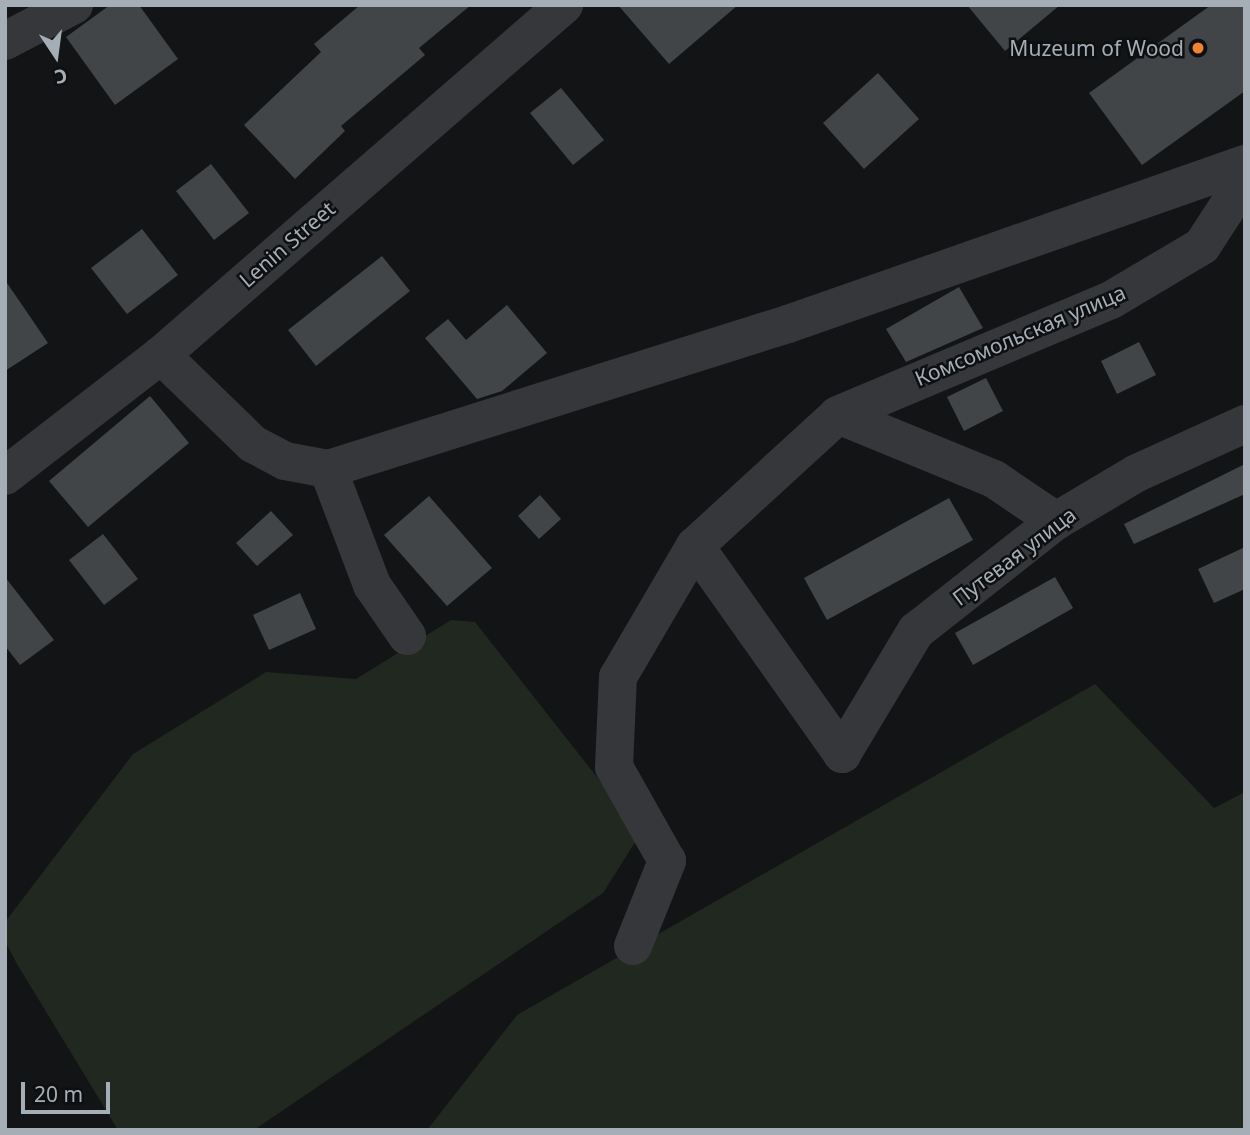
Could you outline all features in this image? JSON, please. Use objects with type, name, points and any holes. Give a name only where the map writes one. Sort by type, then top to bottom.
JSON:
[{"type":"street","points":[[5,41],[74,5]]},
{"type":"street","name":"Lenin Street","points":[[5,476],[161,355],[564,5]]},
{"type":"street","points":[[161,355],[253,444],[285,461],[328,469],[788,324],[1245,164]]},
{"type":"street","name":"Комсомольская улица","points":[[633,947],[667,861],[614,767],[618,677],[695,546],[838,415],[1111,300],[1202,246],[1245,180]]},
{"type":"street","points":[[838,415],[994,479],[1056,521]]},
{"type":"street","name":"Путевая улица","points":[[695,546],[842,754],[916,631],[1056,521],[1138,473],[1245,424]]},
{"type":"street","points":[[328,469],[372,585],[407,636]]},
{"type":"shaded area","points":[[451,620],[475,622],[641,833],[603,893],[254,1130],[118,1130],[17,964],[5,941],[5,922],[133,754],[266,672],[356,679]]},
{"type":"shaded area","points":[[1095,684],[1214,808],[1245,792],[1245,1130],[427,1130],[517,1015]]},
{"type":"building","points":[[110,5],[139,5],[178,59],[115,105],[66,37]]},
{"type":"building","points":[[360,5],[471,5],[419,48],[425,55],[341,126],[345,131],[295,179],[244,125],[321,52],[314,44]]},
{"type":"building","points":[[618,5],[738,5],[669,64]]},
{"type":"building","points":[[967,5],[1060,5],[1005,51]]},
{"type":"building","name":"Muzeum of Wood","points":[[1211,5],[1245,5],[1245,91],[1142,165],[1089,93]]},
{"type":"building","points":[[878,73],[919,119],[864,169],[823,123]]},
{"type":"building","points":[[561,88],[604,140],[573,165],[530,113]]},
{"type":"building","points":[[211,164],[249,213],[214,240],[176,191]]},
{"type":"building","points":[[142,229],[178,275],[127,314],[91,268]]},
{"type":"building","points":[[382,256],[410,291],[316,366],[288,330]]},
{"type":"building","points":[[5,280],[48,343],[5,371]]},
{"type":"building","points":[[959,287],[983,328],[906,362],[886,329]]},
{"type":"building","points":[[507,305],[547,353],[502,391],[477,399],[425,338],[448,319],[466,340]]},
{"type":"building","points":[[1139,342],[1156,375],[1117,394],[1101,361]]},
{"type":"building","points":[[986,378],[1003,411],[964,431],[947,397]]},
{"type":"building","points":[[150,396],[189,443],[88,527],[49,481]]},
{"type":"building","points":[[1245,464],[1245,494],[1134,544],[1124,524]]},
{"type":"building","points":[[540,495],[561,519],[539,539],[518,516]]},
{"type":"building","points":[[429,496],[492,568],[447,606],[384,535]]},
{"type":"building","points":[[949,498],[973,540],[827,620],[804,578]]},
{"type":"building","points":[[271,511],[293,535],[257,566],[236,543]]},
{"type":"building","points":[[103,534],[138,579],[104,605],[69,560]]},
{"type":"building","points":[[1245,547],[1245,589],[1214,603],[1198,569]]},
{"type":"building","points":[[5,577],[54,640],[20,665],[5,646]]},
{"type":"building","points":[[1055,577],[1073,608],[973,665],[955,633]]},
{"type":"building","points":[[300,593],[316,629],[269,650],[253,615]]},
{"type":"place","name":"Muzeum of Wood","points":[[1198,48]]}]
